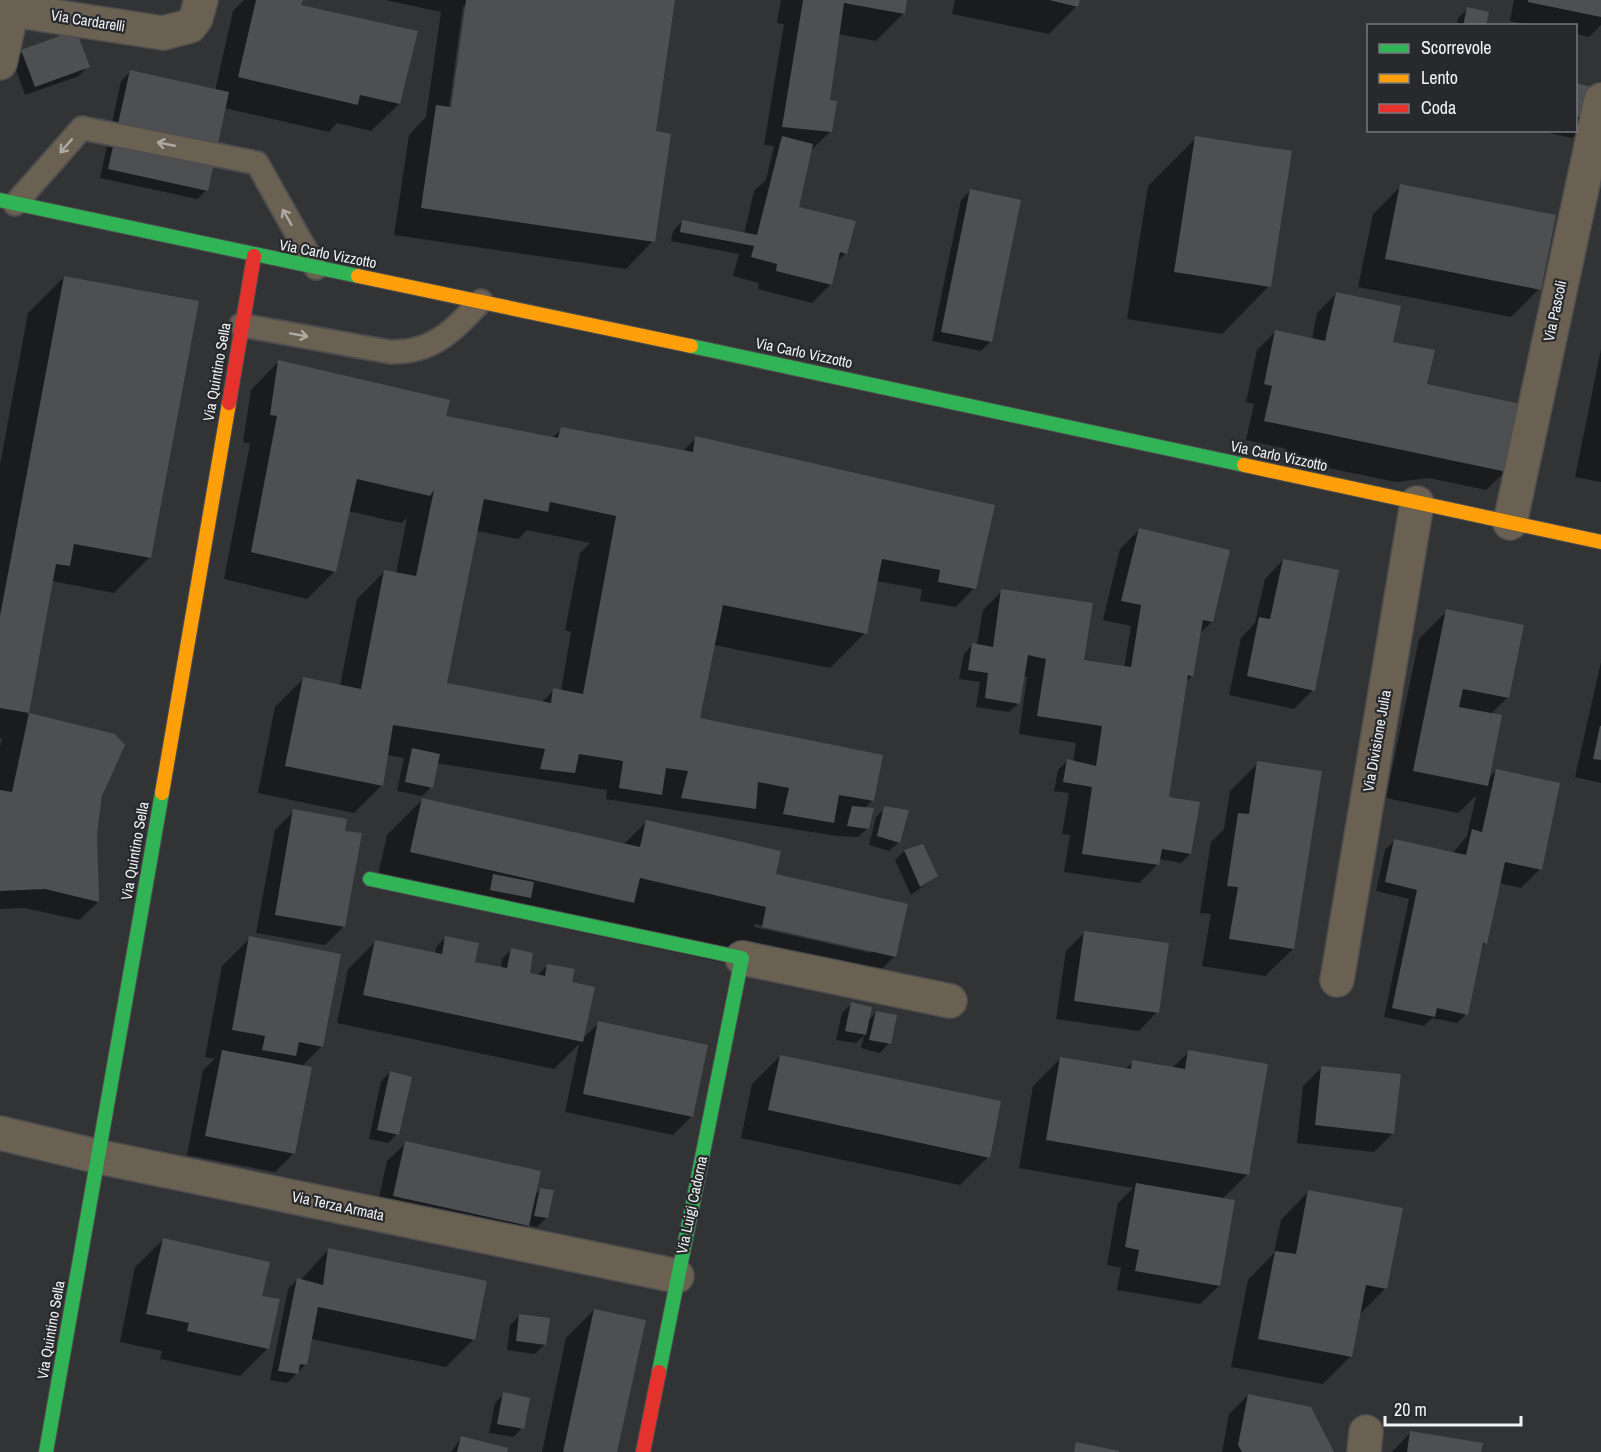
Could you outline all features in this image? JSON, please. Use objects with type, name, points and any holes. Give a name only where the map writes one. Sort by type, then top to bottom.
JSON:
[{"type":"street","name":"Via Cardarelli","points":[[0,63],[12,10],[163,33],[190,26],[196,18],[201,0]]},
{"type":"street","name":"Via Pascoli","points":[[1510,523],[1601,100]]},
{"type":"street","name":"Via Carlo Vizzotto","points":[[8,202],[254,256],[481,301],[1601,542]]},
{"type":"street","name":"Via Quintino Sella","points":[[46,1452],[100,1157],[254,256]]},
{"type":"street","name":"Via Divisione Julia","points":[[1337,980],[1417,503]]},
{"type":"street","points":[[370,879],[950,1001]]},
{"type":"street","name":"Via Luigi Cadorna","points":[[643,1452],[742,958]]},
{"type":"street","name":"Via Terza Armata","points":[[0,1132],[100,1157],[678,1276]]},
{"type":"lane","points":[[8,202],[82,128],[256,163],[316,268]]},
{"type":"lane","points":[[242,325],[390,352],[412,352],[428,347],[455,328],[481,301]]},
{"type":"building","points":[[256,0],[303,0],[301,5],[418,31],[400,104],[360,95],[358,105],[238,77]]},
{"type":"building","points":[[466,0],[675,0],[656,131],[671,134],[655,242],[421,208],[436,105],[451,107]]},
{"type":"building","points":[[803,0],[907,0],[905,14],[844,3],[830,100],[837,101],[832,132],[782,127]]},
{"type":"building","points":[[1049,0],[1080,0],[1078,7]]},
{"type":"building","points":[[1528,0],[1601,0],[1601,17],[1528,2]]},
{"type":"building","points":[[1467,7],[1489,12],[1486,24],[1463,24]]},
{"type":"building","points":[[76,30],[90,67],[35,87],[21,50]]},
{"type":"building","points":[[130,70],[229,92],[208,191],[108,169]]},
{"type":"building","points":[[1577,83],[1599,89],[1592,120],[1577,116]]},
{"type":"building","points":[[782,136],[813,144],[799,207],[856,221],[847,254],[840,252],[832,285],[776,271],[777,264],[751,257],[754,246],[680,232],[682,220],[757,235]]},
{"type":"building","points":[[1195,136],[1292,151],[1271,287],[1174,272]]},
{"type":"building","points":[[1400,184],[1556,215],[1541,290],[1385,259]]},
{"type":"building","points":[[970,189],[1021,200],[992,342],[941,332]]},
{"type":"building","points":[[64,276],[199,301],[151,558],[74,544],[70,566],[56,564],[29,713],[0,708],[0,616]]},
{"type":"building","points":[[1336,292],[1401,306],[1393,342],[1435,350],[1427,384],[1521,404],[1507,472],[1264,421],[1272,386],[1264,384],[1275,330],[1325,341]]},
{"type":"building","points":[[278,360],[450,400],[446,416],[558,438],[561,427],[693,452],[695,436],[995,505],[976,589],[938,582],[940,570],[882,559],[867,634],[723,605],[700,718],[883,755],[874,801],[839,795],[834,823],[783,814],[789,788],[758,782],[756,809],[681,798],[688,771],[666,768],[662,795],[619,788],[623,761],[579,754],[575,773],[540,769],[545,749],[393,725],[383,786],[285,766],[303,677],[361,689],[384,570],[416,576],[434,490],[430,496],[357,479],[336,572],[251,552],[277,416],[270,415]],"holes":[[[484,499],[548,512],[550,502],[616,516],[583,694],[553,688],[551,703],[447,683]]]},
{"type":"building","points":[[1139,528],[1230,550],[1213,622],[1203,620],[1193,677],[1188,675],[1169,797],[1200,802],[1191,854],[1162,849],[1159,865],[1082,854],[1092,787],[1063,782],[1067,759],[1096,766],[1102,726],[1037,716],[1046,659],[1028,655],[1020,704],[985,698],[988,673],[968,670],[972,643],[993,647],[1001,589],[1093,603],[1084,660],[1131,667],[1141,605],[1121,601]]},
{"type":"building","points":[[1283,559],[1339,570],[1315,691],[1247,676],[1259,617],[1270,619]]},
{"type":"building","points":[[1446,609],[1524,625],[1509,698],[1463,689],[1459,707],[1502,715],[1488,786],[1413,771]]},
{"type":"building","points":[[29,713],[115,734],[125,745],[102,796],[97,834],[99,902],[45,889],[0,891],[0,790],[12,792]]},
{"type":"building","points":[[1601,726],[1601,760],[1593,759]]},
{"type":"building","points":[[412,748],[440,754],[433,788],[405,782]]},
{"type":"building","points":[[1257,761],[1322,771],[1294,949],[1229,939],[1238,887],[1227,886],[1238,813],[1249,814]]},
{"type":"building","points":[[1496,769],[1560,783],[1542,870],[1505,862],[1487,944],[1483,943],[1468,1015],[1437,1008],[1435,1017],[1392,1008],[1417,890],[1385,882],[1394,839],[1466,855],[1472,829],[1482,832]]},
{"type":"building","points":[[422,798],[640,847],[646,820],[781,851],[776,874],[908,904],[896,957],[762,927],[766,907],[640,878],[634,903],[410,852]]},
{"type":"building","points":[[852,806],[874,808],[869,829],[847,826]]},
{"type":"building","points":[[884,806],[909,810],[900,843],[877,836]]},
{"type":"building","points":[[293,809],[347,819],[345,831],[362,833],[345,927],[275,915]]},
{"type":"building","points":[[923,844],[938,876],[920,887],[904,850]]},
{"type":"building","points":[[493,874],[534,882],[531,898],[490,890]]},
{"type":"building","points":[[1084,931],[1169,943],[1159,1013],[1074,1001]]},
{"type":"building","points":[[249,936],[341,954],[323,1047],[299,1042],[296,1056],[262,1050],[265,1036],[232,1030]]},
{"type":"building","points":[[445,936],[479,943],[475,962],[507,968],[511,948],[533,953],[530,973],[545,976],[547,964],[575,969],[572,982],[595,987],[583,1042],[363,995],[375,940],[442,954]]},
{"type":"building","points":[[851,1002],[872,1007],[866,1035],[845,1031]]},
{"type":"building","points":[[876,1011],[897,1015],[891,1044],[869,1040]]},
{"type":"building","points":[[598,1021],[708,1045],[693,1117],[583,1094]]},
{"type":"building","points":[[222,1050],[312,1067],[295,1154],[205,1136]]},
{"type":"building","points":[[1188,1050],[1268,1064],[1249,1175],[1046,1140],[1060,1057],[1131,1069],[1132,1060],[1185,1069]]},
{"type":"building","points":[[780,1055],[1001,1101],[990,1158],[768,1110]]},
{"type":"building","points":[[1321,1066],[1401,1074],[1394,1134],[1315,1125]]},
{"type":"building","points":[[390,1071],[412,1077],[399,1135],[377,1130]]},
{"type":"building","points":[[405,1141],[541,1171],[529,1226],[393,1196]]},
{"type":"building","points":[[1136,1183],[1235,1200],[1220,1286],[1135,1271],[1139,1250],[1125,1247]]},
{"type":"building","points":[[540,1188],[554,1190],[548,1218],[534,1216]]},
{"type":"building","points":[[1308,1190],[1403,1208],[1387,1289],[1366,1285],[1352,1357],[1258,1339],[1275,1251],[1296,1254]]},
{"type":"building","points":[[163,1238],[270,1262],[262,1296],[280,1299],[269,1349],[187,1331],[189,1323],[146,1314]]},
{"type":"building","points":[[328,1248],[487,1281],[475,1340],[318,1307],[307,1365],[300,1364],[298,1374],[278,1371],[297,1278],[323,1285]]},
{"type":"building","points":[[594,1309],[646,1320],[617,1452],[563,1452]]},
{"type":"building","points":[[519,1314],[550,1318],[546,1345],[516,1341]]},
{"type":"building","points":[[503,1392],[530,1398],[524,1429],[497,1424]]},
{"type":"building","points":[[1248,1394],[1311,1407],[1334,1452],[1242,1452],[1238,1445]]},
{"type":"building","points":[[1410,1431],[1483,1443],[1481,1452],[1407,1452]]},
{"type":"building","points":[[461,1436],[508,1448],[507,1452],[457,1452]]},
{"type":"building","points":[[1076,1442],[1119,1451],[1119,1452],[1074,1452]]},
{"type":"traffic: fast","points":[[0,200],[358,276]]},
{"type":"traffic: fast","points":[[691,346],[1244,465]]},
{"type":"traffic: fast","points":[[46,1452],[162,793]]},
{"type":"traffic: fast","points":[[370,879],[742,958],[659,1372]]},
{"type":"traffic: slow","points":[[358,276],[691,346]]},
{"type":"traffic: slow","points":[[162,793],[229,403]]},
{"type":"traffic: slow","points":[[1244,465],[1601,542]]},
{"type":"traffic: jam","points":[[229,403],[254,256]]},
{"type":"traffic: jam","points":[[643,1452],[659,1372]]}]
